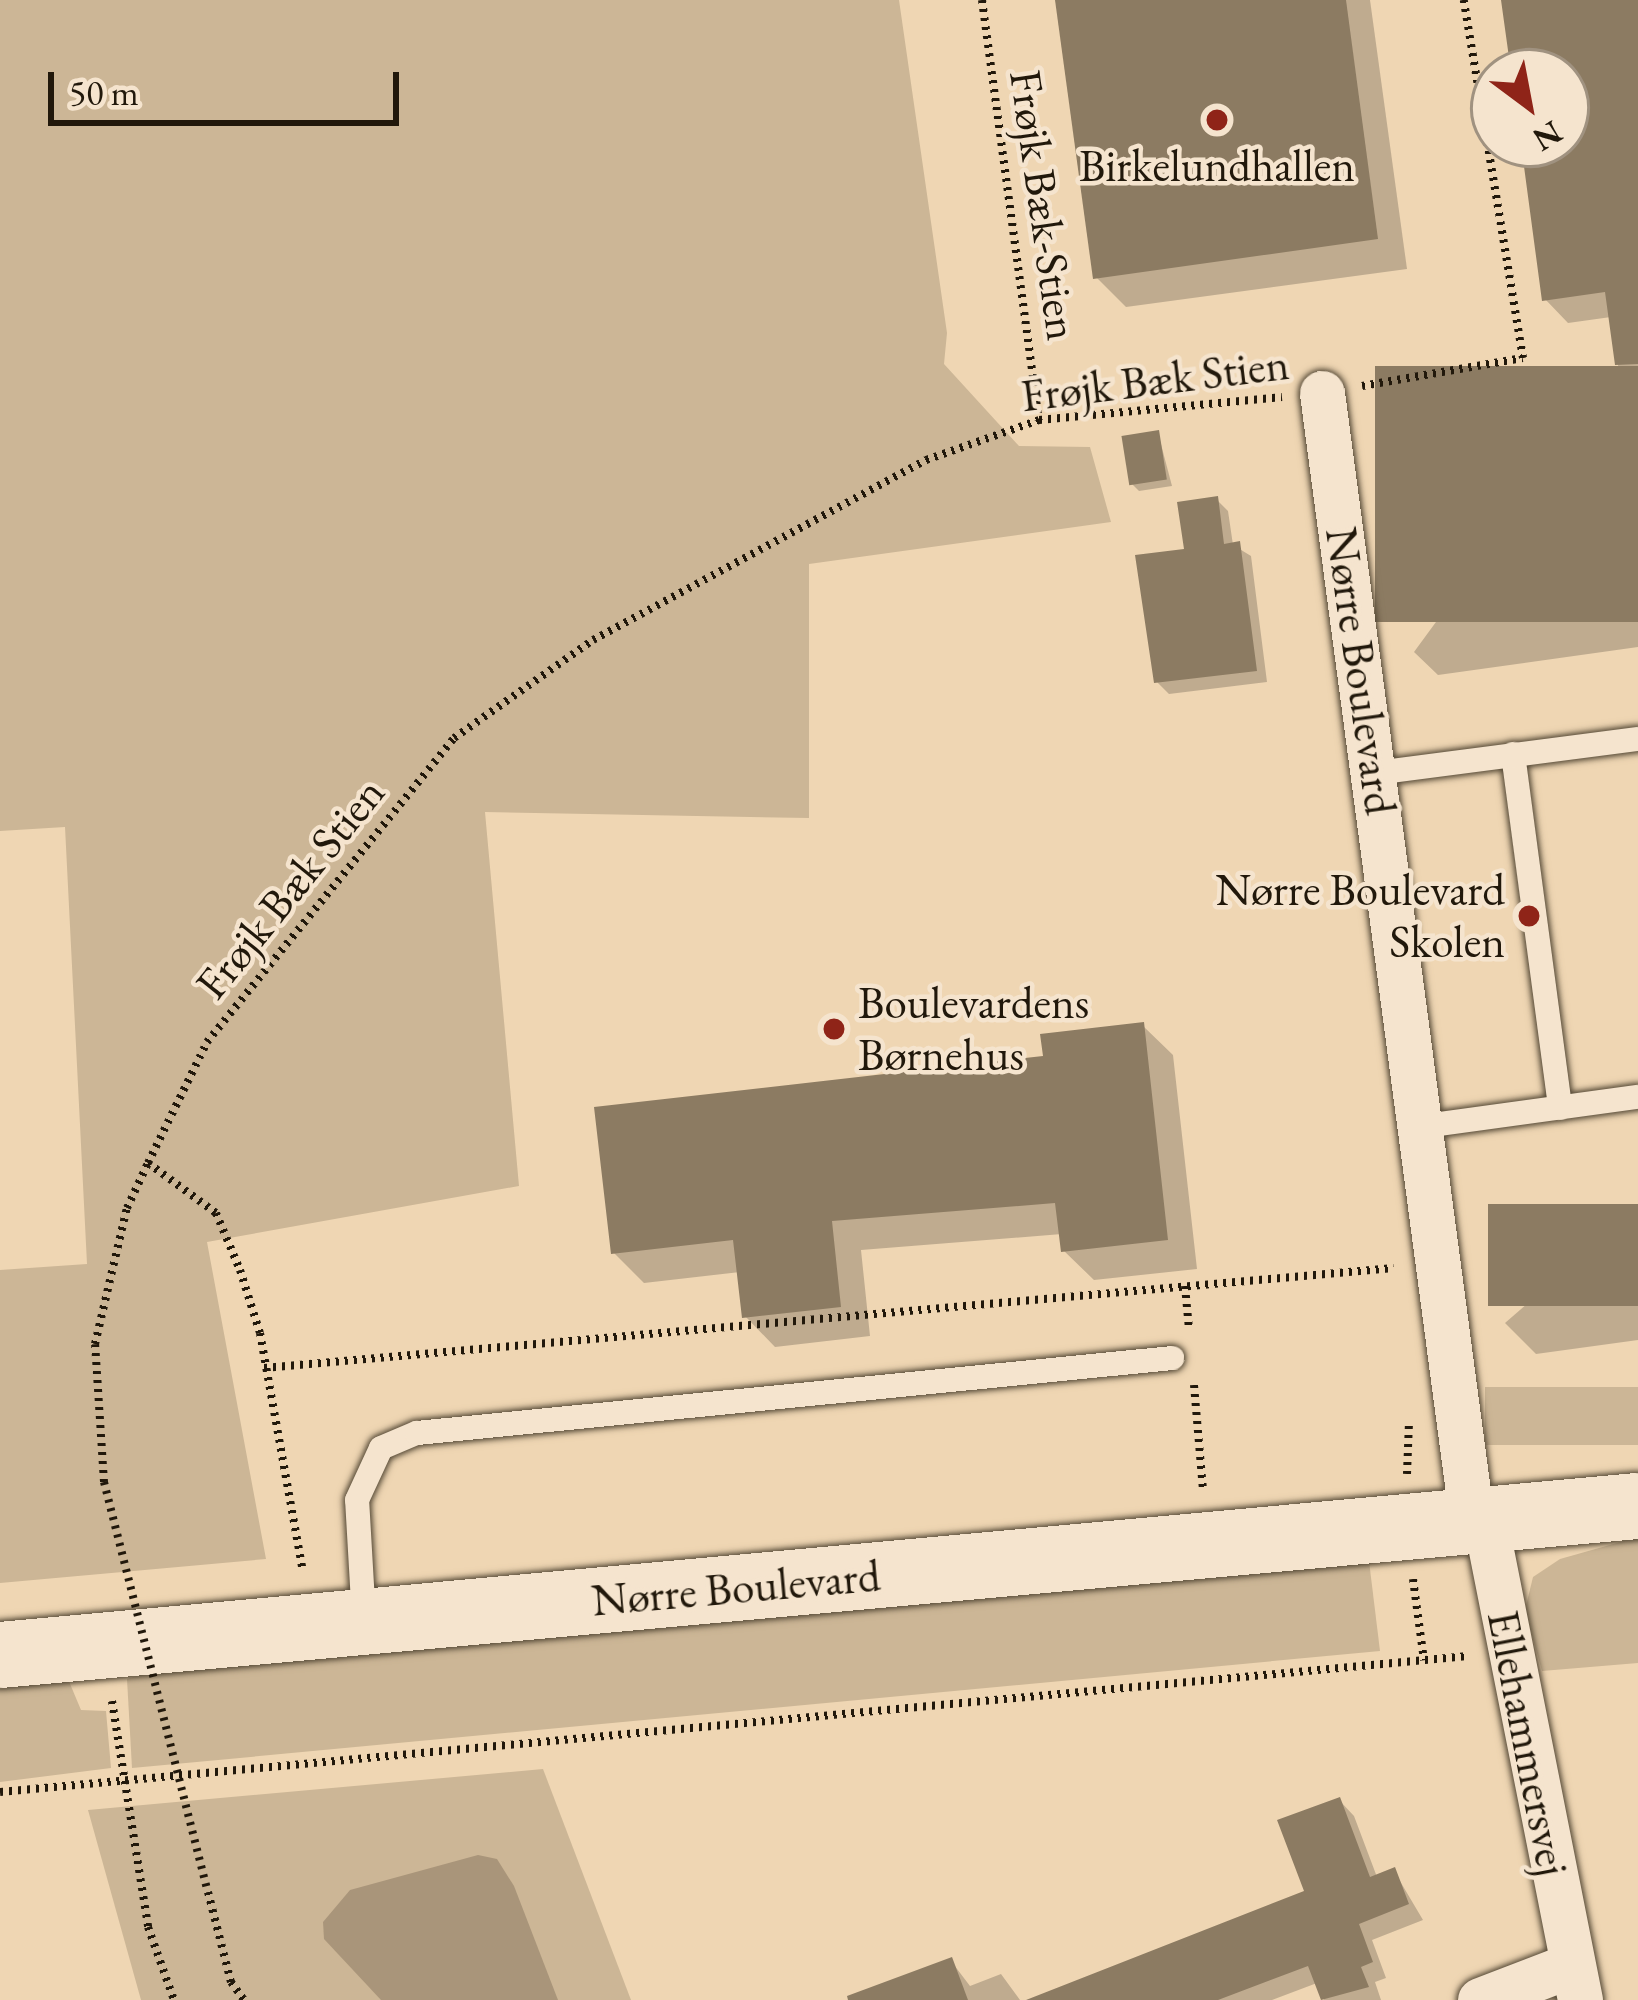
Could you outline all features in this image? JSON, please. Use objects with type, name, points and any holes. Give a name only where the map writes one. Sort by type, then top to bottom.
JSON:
[{"type":"street","name":"Nørre Boulevard","points":[[1322,393],[1479,1521]]},
{"type":"street","name":"Nørre Boulevard","points":[[0,1655],[1638,1506]]},
{"type":"street","name":"Ellehammersvej","points":[[1479,1521],[1511,1653],[1576,1983],[1480,2000]]},
{"type":"lane","points":[[1376,773],[1638,739]]},
{"type":"lane","points":[[1513,754],[1560,1108]]},
{"type":"lane","points":[[1425,1126],[1638,1097]]},
{"type":"lane","points":[[364,1622],[357,1500],[381,1448],[417,1433],[1172,1358]]},
{"type":"path","name":"Frøjk Bæk-Stien","points":[[982,0],[1040,420]]},
{"type":"path","name":"Frøjk Bæk Stien","points":[[244,2000],[231,1982],[104,1482],[95,1343],[127,1208],[207,1042],[454,738],[614,628],[926,460],[1040,420],[1322,393],[1523,358],[1464,0]]},
{"type":"path","points":[[148,1163],[216,1214],[260,1333],[304,1573]]},
{"type":"path","points":[[264,1369],[1396,1268]]},
{"type":"path","points":[[1185,1286],[1189,1333]]},
{"type":"path","points":[[1193,1380],[1204,1497]]},
{"type":"path","points":[[104,1646],[148,1927],[174,2000]]},
{"type":"path","points":[[0,1792],[122,1777],[1511,1653]]},
{"type":"shaded area","points":[[0,0],[899,0],[947,333],[944,364],[1019,446],[1090,447],[1111,522],[809,564],[809,818],[485,812],[519,1186],[207,1242],[266,1559],[0,1583],[0,1270],[87,1264],[65,827],[0,831]]},
{"type":"shaded area","points":[[1485,1387],[1638,1387],[1638,1445],[1485,1445]]},
{"type":"shaded area","points":[[1638,1537],[1638,1663],[1542,1671],[1525,1610],[1533,1577],[1560,1559]]},
{"type":"shaded area","points":[[1369,1561],[1380,1651],[132,1768],[127,1679],[171,1665]]},
{"type":"shaded area","points":[[68,1679],[81,1710],[106,1711],[111,1768],[0,1782],[0,1689]]},
{"type":"shaded area","points":[[543,1769],[631,2000],[141,2000],[88,1810]]},
{"type":"shaded area","points":[[478,1855],[497,1859],[514,1886],[558,2000],[381,2000],[324,1939],[323,1922],[350,1890]]},
{"type":"building","name":"Birkelundhallen","points":[[1055,0],[1346,0],[1378,239],[1093,279]]},
{"type":"building","points":[[1501,0],[1638,0],[1638,364],[1615,365],[1605,292],[1542,301],[1524,168],[1590,168],[1590,48],[1508,48]]},
{"type":"building","points":[[1375,366],[1638,366],[1638,622],[1375,622]]},
{"type":"building","points":[[1159,430],[1167,479],[1129,485],[1121,436]]},
{"type":"building","points":[[1218,496],[1224,544],[1240,541],[1257,671],[1154,683],[1135,555],[1184,549],[1177,502]]},
{"type":"building","points":[[1144,1022],[1168,1240],[1061,1252],[1055,1203],[832,1221],[841,1307],[742,1318],[733,1240],[611,1254],[594,1107],[1043,1056],[1040,1034]]},
{"type":"building","points":[[1488,1204],[1638,1204],[1638,1306],[1488,1306]]},
{"type":"building","points":[[1340,1797],[1370,1877],[1395,1867],[1409,1904],[1359,1924],[1373,1962],[1361,1967],[1369,1987],[1321,2000],[1308,1966],[1218,2000],[1026,2000],[1304,1891],[1277,1820]]},
{"type":"building","points":[[952,1957],[968,2000],[848,2000],[847,1996]]},
{"type":"place","name":"Birkelundhallen","points":[[1217,120]]},
{"type":"place","name":"Nørre Boulevard Skolen","points":[[1529,916]]},
{"type":"place","name":"Boulevardens Børnehus","points":[[834,1029]]}]
